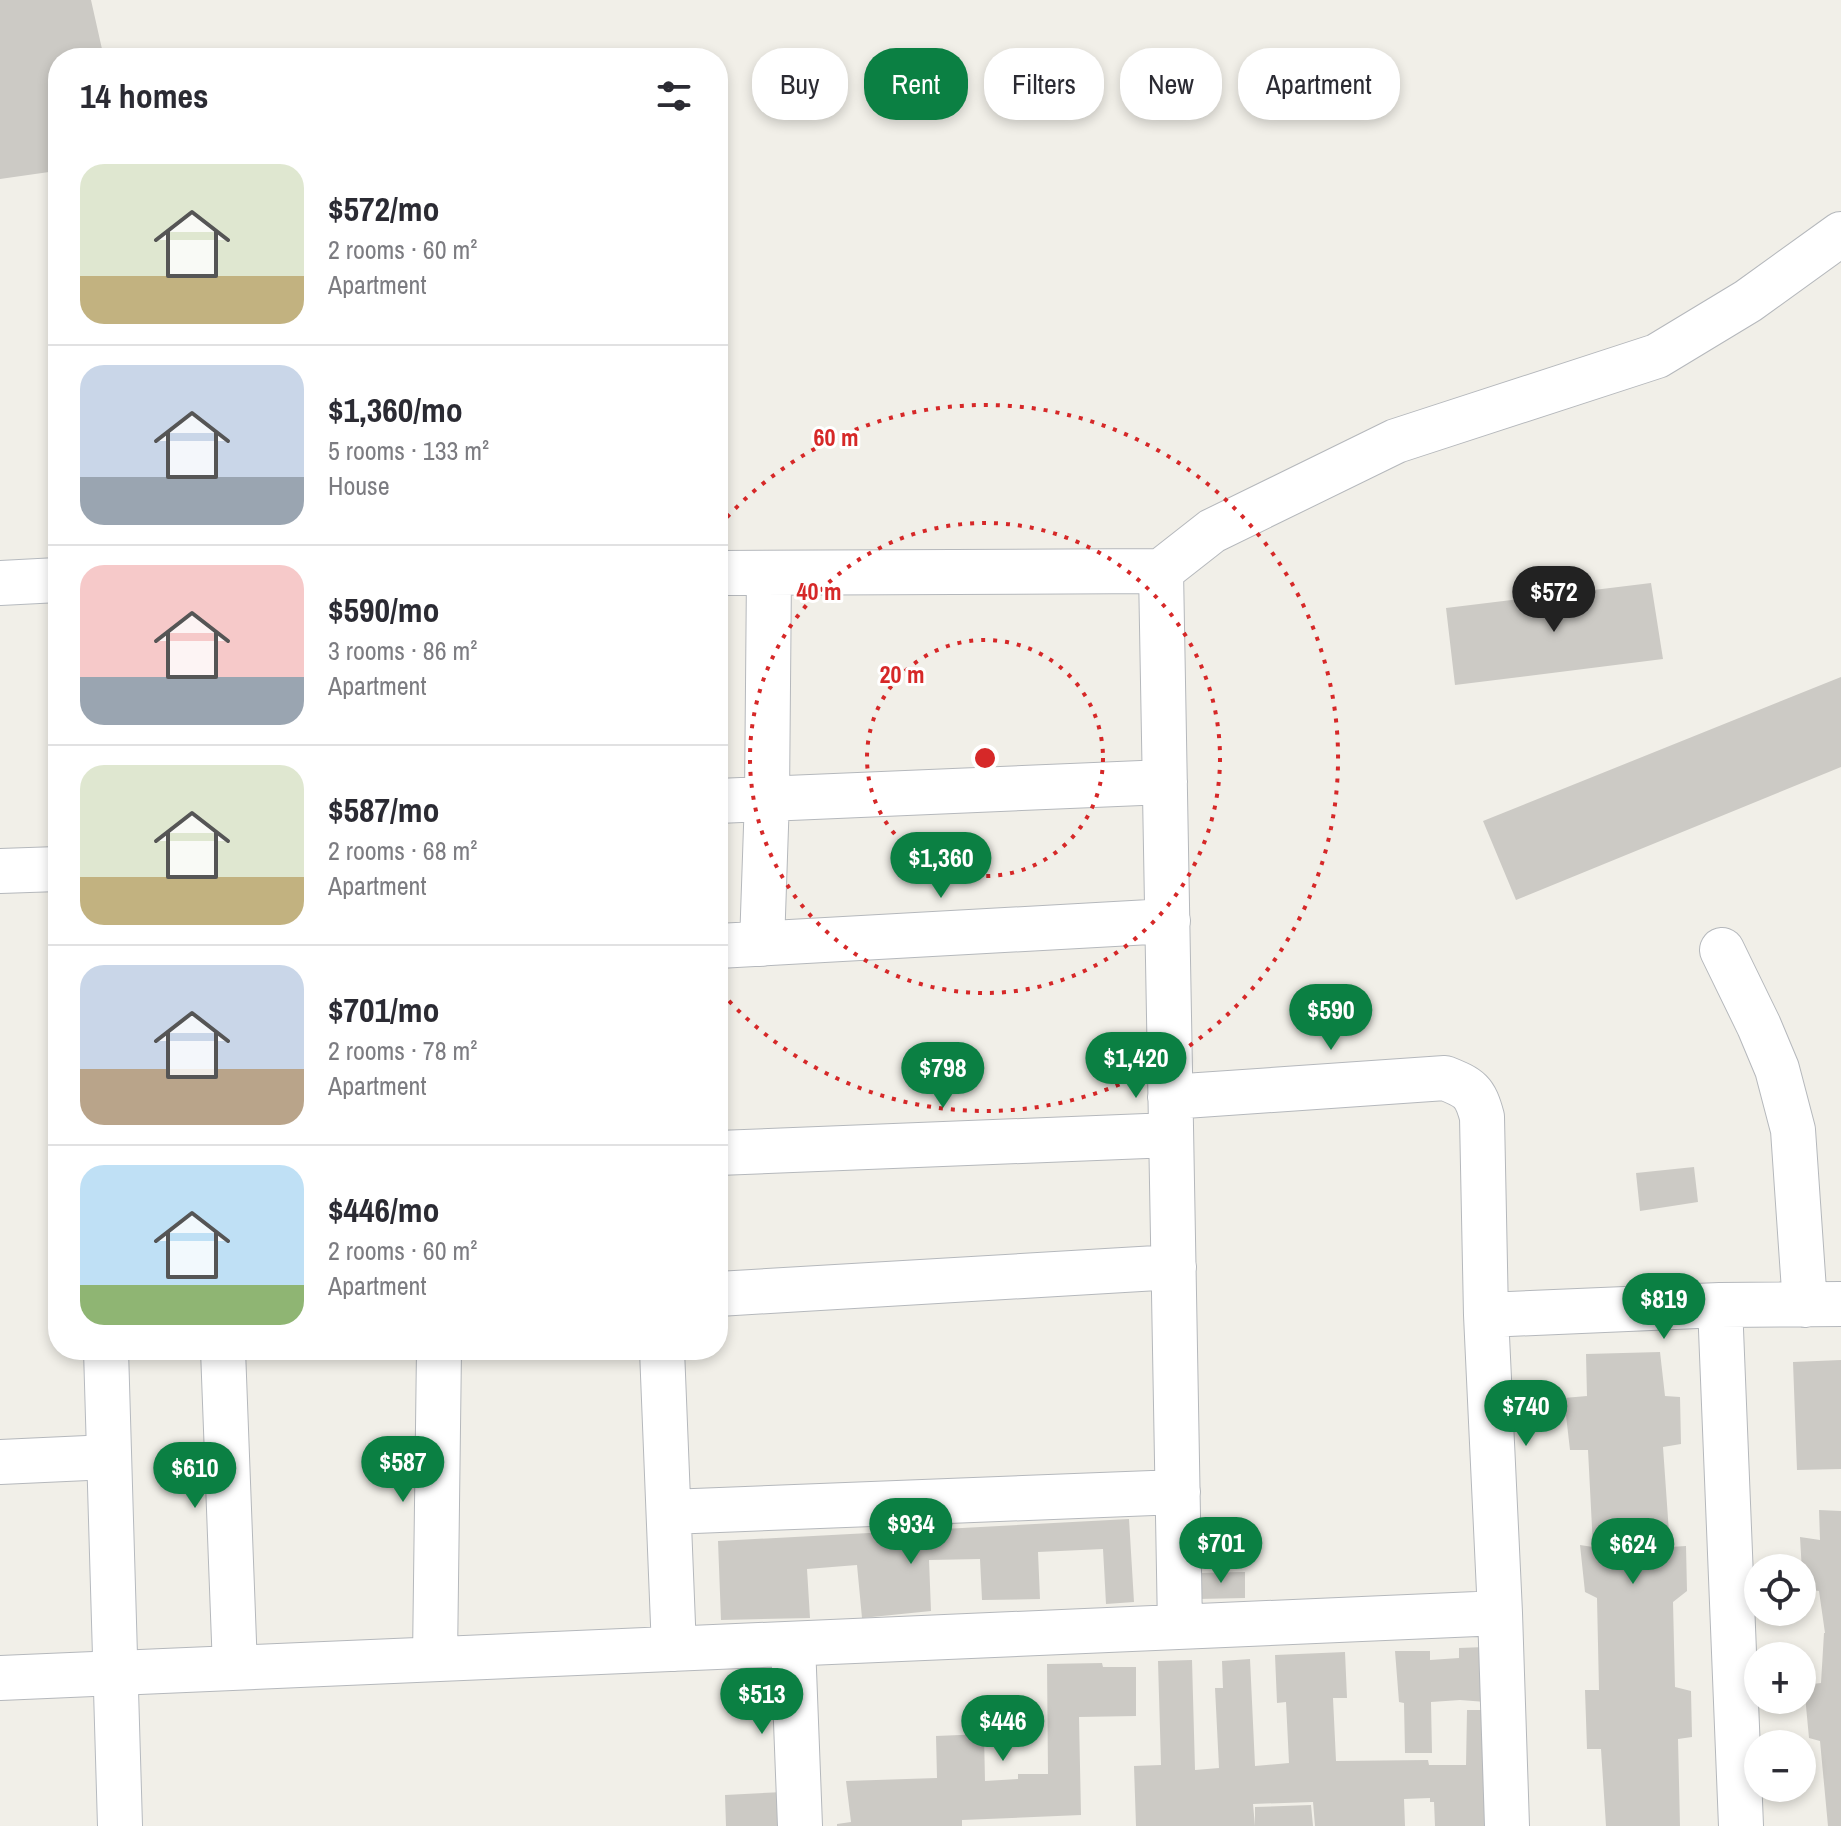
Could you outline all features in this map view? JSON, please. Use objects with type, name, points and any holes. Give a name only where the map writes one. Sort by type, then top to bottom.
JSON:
[{"type":"street","points":[[728,573],[1161,571],[1212,531],[1396,441],[1657,356],[1748,301],[1841,234]]},
{"type":"street","points":[[1161,571],[1180,1627]]},
{"type":"street","points":[[762,944],[769,573]]},
{"type":"street","points":[[0,583],[48,581]]},
{"type":"street","points":[[728,800],[1165,782]]},
{"type":"street","points":[[0,871],[48,869]]},
{"type":"street","points":[[728,946],[1168,921]]},
{"type":"street","points":[[1486,1315],[1720,1305],[1823,1305],[1793,1130],[1777,1069],[1722,950]]},
{"type":"street","points":[[728,1152],[1171,1116],[1445,1078],[1471,1090],[1482,1117],[1486,1315],[1507,1826]]},
{"type":"street","points":[[728,1293],[1174,1267]]},
{"type":"street","points":[[1720,1305],[1741,1826]]},
{"type":"street","points":[[106,1360],[120,1826]]},
{"type":"street","points":[[223,1360],[235,1668]]},
{"type":"street","points":[[435,1659],[439,1360]]},
{"type":"street","points":[[662,1360],[674,1649]]},
{"type":"street","points":[[0,1462],[109,1457]]},
{"type":"street","points":[[669,1512],[1178,1492]]},
{"type":"street","points":[[0,1678],[1500,1613]]},
{"type":"street","points":[[793,1644],[800,1826]]},
{"type":"building","points":[[0,0],[91,0],[102,48],[48,48],[48,172],[0,179]]},
{"type":"building","points":[[1651,583],[1663,659],[1455,685],[1446,608]]},
{"type":"building","points":[[1841,677],[1841,767],[1516,900],[1483,821]]},
{"type":"building","points":[[1694,1167],[1698,1202],[1640,1211],[1636,1173]]},
{"type":"building","points":[[1660,1352],[1665,1396],[1680,1397],[1681,1444],[1663,1447],[1670,1547],[1686,1546],[1687,1591],[1673,1602],[1675,1687],[1691,1691],[1692,1737],[1678,1739],[1680,1826],[1606,1826],[1601,1749],[1587,1749],[1585,1690],[1599,1690],[1597,1598],[1585,1592],[1580,1545],[1593,1547],[1588,1450],[1570,1450],[1564,1398],[1587,1396],[1586,1354]]},
{"type":"building","points":[[1841,1360],[1841,1469],[1797,1470],[1793,1362]]},
{"type":"building","points":[[1819,1510],[1841,1511],[1841,1826],[1828,1826],[1820,1741],[1816,1740],[1816,1730],[1808,1730],[1807,1714],[1816,1714],[1816,1684],[1821,1683],[1825,1633],[1819,1591],[1816,1591],[1816,1554],[1801,1554],[1800,1537],[1820,1540]]},
{"type":"building","points":[[1129,1519],[1134,1602],[1106,1604],[1103,1549],[1038,1552],[1040,1599],[982,1600],[980,1559],[929,1560],[931,1611],[862,1618],[857,1565],[807,1569],[810,1618],[721,1620],[718,1541]]},
{"type":"building","points":[[1245,1572],[1245,1598],[1197,1599],[1196,1573]]},
{"type":"building","points":[[1485,1647],[1486,1702],[1431,1702],[1432,1753],[1405,1753],[1404,1703],[1399,1702],[1395,1651],[1430,1651],[1430,1660],[1459,1658],[1459,1648]]},
{"type":"building","points":[[1345,1652],[1347,1698],[1333,1698],[1336,1761],[1428,1760],[1429,1765],[1466,1765],[1467,1710],[1488,1710],[1490,1826],[1435,1826],[1434,1802],[1430,1802],[1430,1798],[1404,1799],[1405,1826],[1315,1826],[1313,1802],[1253,1804],[1255,1826],[1136,1826],[1134,1766],[1161,1765],[1158,1661],[1192,1660],[1195,1770],[1219,1768],[1215,1688],[1223,1688],[1222,1661],[1250,1659],[1255,1766],[1289,1763],[1286,1702],[1277,1703],[1275,1655]]},
{"type":"building","points":[[1102,1663],[1103,1667],[1136,1667],[1136,1716],[1079,1717],[1081,1815],[962,1820],[962,1826],[837,1826],[851,1822],[846,1781],[937,1778],[936,1736],[984,1734],[985,1781],[1018,1779],[1018,1774],[1048,1774],[1047,1664]]},
{"type":"building","points":[[783,1792],[784,1826],[726,1826],[725,1795]]},
{"type":"building","points":[[1311,1805],[1313,1826],[1255,1826],[1255,1807]]}]
